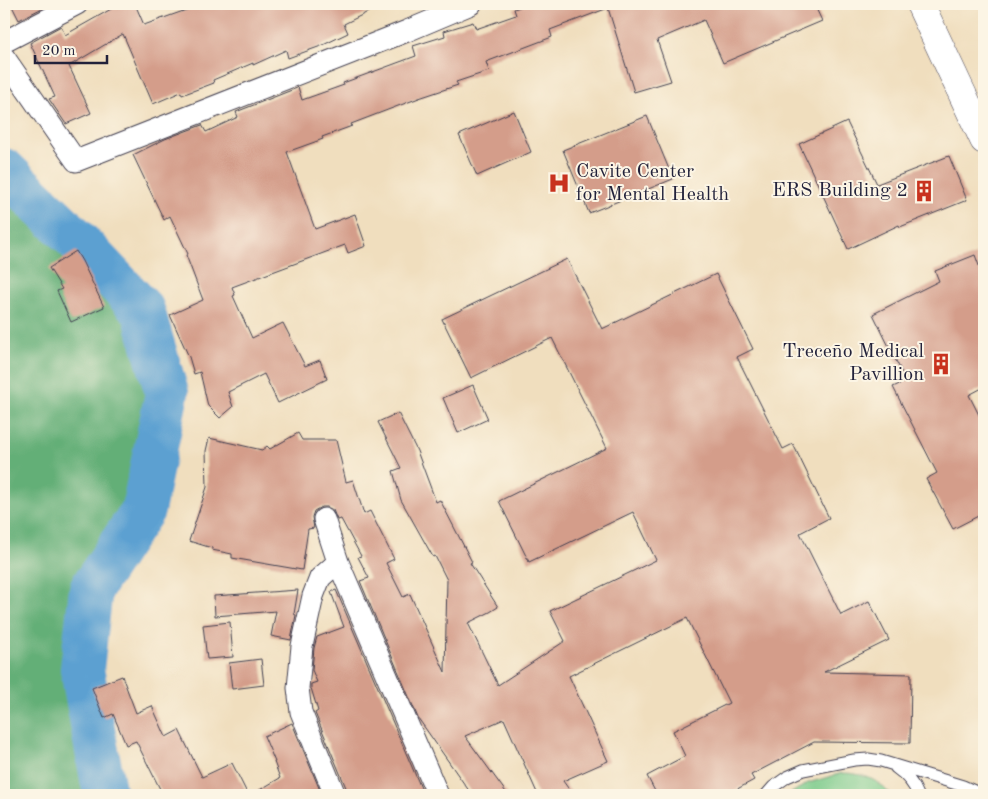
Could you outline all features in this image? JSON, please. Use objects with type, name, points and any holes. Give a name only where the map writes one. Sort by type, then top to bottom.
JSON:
[{"type":"main road","points":[[920,4],[984,140]]},
{"type":"street","points":[[4,42],[77,4]]},
{"type":"street","points":[[4,57],[76,161],[471,4]]},
{"type":"street","points":[[324,519],[338,562],[438,795]]},
{"type":"street","points":[[335,795],[301,712],[298,688],[302,646],[313,596],[320,578],[338,562]]},
{"type":"lane","points":[[766,795],[772,787],[787,777],[803,770],[868,759],[881,761],[963,786],[983,795]]},
{"type":"lane","points":[[881,761],[898,769],[916,789],[918,795]]},
{"type":"green space","points":[[4,157],[52,198],[39,204],[143,310],[167,393],[143,510],[91,589],[82,669],[105,795],[6,795],[4,784]]},
{"type":"green space","points":[[842,773],[856,774],[869,778],[886,789],[890,795],[788,795],[808,783]]},
{"type":"building","points":[[11,4],[50,4],[19,20]]},
{"type":"building","points":[[120,4],[135,4],[144,25],[189,9],[186,4],[384,4],[344,24],[348,33],[321,46],[288,58],[286,50],[213,80],[214,83],[182,95],[181,92],[153,104],[123,34],[69,66],[91,113],[66,124],[49,99],[55,97],[30,43],[61,26],[65,35]]},
{"type":"building","points":[[528,4],[814,4],[822,21],[723,63],[704,20],[657,40],[671,81],[634,92],[608,8],[550,30],[552,37],[486,62],[489,71],[456,82],[458,85],[351,124],[352,126],[322,137],[323,139],[287,152],[315,229],[355,214],[366,246],[348,253],[345,245],[232,287],[235,295],[233,296],[252,338],[283,323],[305,366],[320,360],[327,379],[278,403],[264,374],[228,392],[233,407],[220,418],[208,406],[200,372],[194,374],[189,357],[170,315],[203,300],[186,255],[188,254],[170,216],[164,220],[133,155],[165,139],[202,125],[206,132],[238,117],[236,112],[298,87],[302,100],[344,85],[343,83],[416,56],[413,46],[445,36],[444,31],[473,22],[476,29],[516,15],[514,9]]},
{"type":"building","points":[[514,111],[531,152],[477,176],[459,135]]},
{"type":"building","points":[[647,116],[673,179],[589,213],[563,150]]},
{"type":"building","points":[[847,122],[877,184],[949,156],[967,200],[900,227],[899,225],[848,249],[799,144]]},
{"type":"building","points":[[76,251],[104,307],[71,322],[57,291],[62,289],[49,268]]},
{"type":"building","points":[[975,255],[984,279],[984,387],[969,395],[984,425],[984,513],[953,529],[926,479],[937,473],[893,387],[906,381],[873,314],[939,281],[935,271]]},
{"type":"building","points":[[567,259],[602,329],[716,274],[753,349],[737,357],[783,449],[793,444],[829,518],[800,533],[841,615],[869,601],[889,640],[824,672],[911,674],[910,743],[814,742],[751,775],[754,780],[726,795],[657,795],[647,776],[685,756],[673,731],[729,703],[687,618],[569,676],[608,761],[563,781],[573,795],[538,795],[504,719],[465,736],[508,795],[472,795],[418,718],[360,581],[369,578],[358,557],[361,556],[341,519],[337,520],[333,510],[321,507],[314,511],[312,517],[314,528],[308,529],[302,570],[232,558],[232,554],[212,550],[212,548],[189,541],[207,487],[206,451],[209,438],[262,450],[267,446],[270,449],[298,433],[302,440],[336,440],[346,482],[353,480],[364,514],[370,511],[394,559],[386,563],[403,597],[410,594],[445,672],[447,580],[435,556],[433,557],[401,500],[393,471],[401,468],[378,422],[398,413],[417,451],[436,502],[440,500],[472,562],[470,563],[498,607],[468,623],[498,685],[565,641],[550,611],[656,560],[633,512],[529,562],[499,501],[607,448],[552,338],[471,378],[442,319]]},
{"type":"building","points":[[473,385],[488,419],[458,433],[443,398]]},
{"type":"building","points":[[298,590],[291,640],[271,636],[276,611],[215,616],[214,596]]},
{"type":"building","points":[[336,590],[424,795],[347,795],[347,790],[315,713],[318,711],[311,688],[311,684],[317,682],[312,670],[317,637],[344,627],[331,592]]},
{"type":"building","points":[[230,622],[233,657],[207,659],[203,625]]},
{"type":"building","points":[[261,659],[264,685],[232,689],[229,663]]},
{"type":"building","points":[[122,676],[136,713],[152,706],[166,737],[179,730],[202,777],[232,763],[248,795],[163,795],[136,741],[126,745],[113,714],[104,718],[92,688]]},
{"type":"building","points":[[292,723],[322,795],[251,795],[280,778],[264,736]]},
{"type":"waterway","points":[[4,170],[76,239],[143,310],[167,393],[143,510],[91,589],[82,669],[105,795]]},
{"type":"place","name":"Cavite Center for Mental Health","points":[[559,183]]},
{"type":"place","name":"ERS Building 2","points":[[924,191]]},
{"type":"place","name":"Treceño Medical Pavillion","points":[[941,364]]}]
